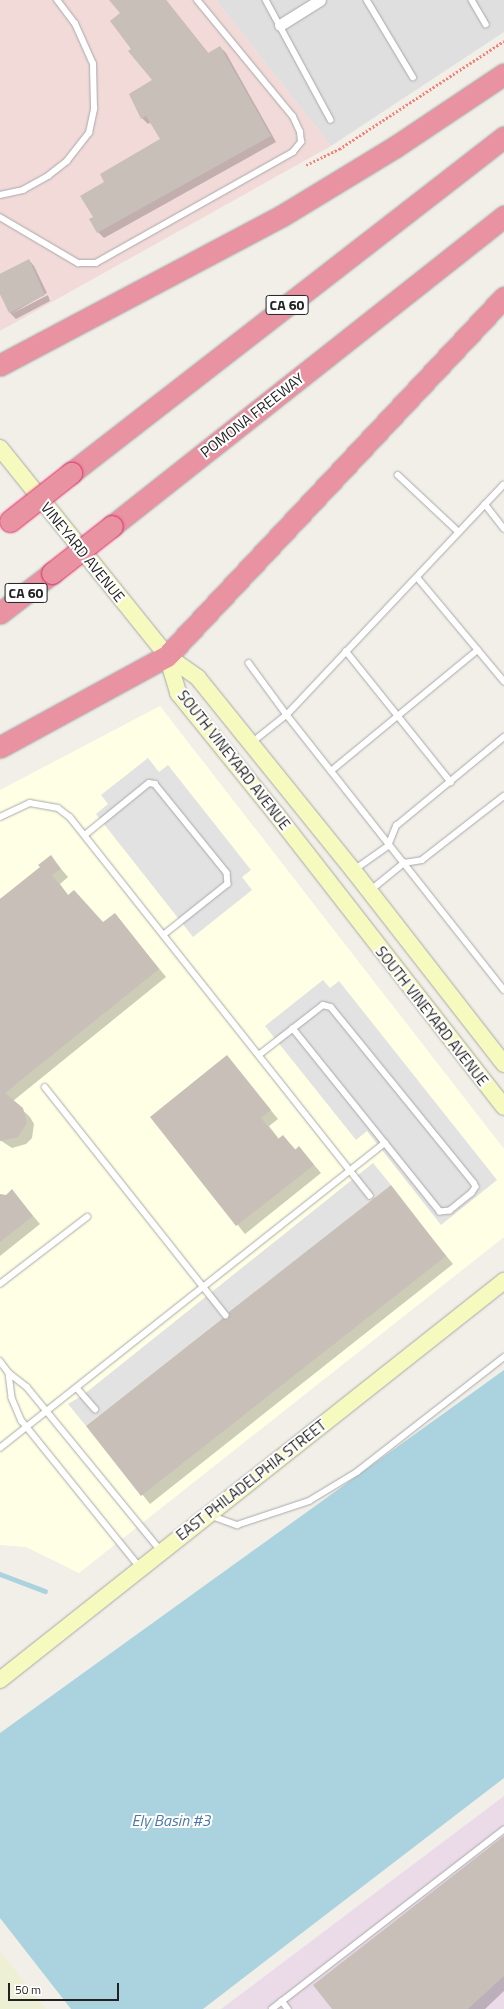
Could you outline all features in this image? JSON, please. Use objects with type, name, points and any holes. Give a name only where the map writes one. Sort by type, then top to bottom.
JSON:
[{"type":"highway","points":[[0,365],[283,215],[395,147],[504,74]]},
{"type":"highway","name":"CA 60","points":[[5,525],[504,137]]},
{"type":"highway","name":"POMONA FREEWAY","points":[[0,613],[504,216]]},
{"type":"highway","points":[[0,748],[167,656],[504,297]]},
{"type":"main road","name":"VINEYARD AVENUE","points":[[0,448],[167,656]]},
{"type":"main road","name":"SOUTH VINEYARD AVENUE","points":[[167,656],[198,678],[353,870],[504,1064]]},
{"type":"main road","name":"SOUTH VINEYARD AVENUE","points":[[167,656],[178,693],[276,814],[504,1107]]},
{"type":"main road","name":"EAST PHILADELPHIA STREET","points":[[0,1680],[161,1551],[504,1281]]},
{"type":"street","points":[[280,25],[320,0]]},
{"type":"lane","points":[[0,195],[23,190],[48,176],[67,161],[89,133],[94,109],[93,64],[74,21],[57,0]]},
{"type":"lane","points":[[0,217],[78,263],[96,262],[293,152],[301,142],[300,132],[293,117],[197,0]]},
{"type":"lane","points":[[266,0],[331,120]]},
{"type":"lane","points":[[367,0],[413,77]]},
{"type":"lane","points":[[472,0],[486,24]]},
{"type":"lane","points":[[398,475],[459,532]]},
{"type":"lane","points":[[251,744],[287,715],[504,485]]},
{"type":"lane","points":[[485,504],[504,528]]},
{"type":"lane","points":[[417,577],[504,681]]},
{"type":"lane","points":[[331,771],[478,650]]},
{"type":"lane","points":[[346,652],[451,782]]},
{"type":"lane","points":[[249,663],[388,846],[404,863],[504,990]]},
{"type":"lane","points":[[353,870],[388,846],[396,826],[504,737]]},
{"type":"lane","points":[[85,835],[149,783],[155,784],[227,872],[228,884],[164,935]]},
{"type":"lane","points":[[369,892],[404,863],[422,860],[504,796]]},
{"type":"lane","points":[[0,817],[30,803],[43,803],[58,808],[70,817],[370,1196]]},
{"type":"lane","points":[[259,1055],[323,1005],[331,1008],[476,1187],[450,1211],[440,1212],[293,1029]]},
{"type":"lane","points":[[45,1087],[226,1315]]},
{"type":"lane","points":[[0,1448],[385,1143]]},
{"type":"lane","points":[[0,1284],[87,1217]]},
{"type":"lane","points":[[208,1514],[236,1525],[309,1502],[357,1472],[504,1357]]},
{"type":"lane","points":[[0,1361],[9,1373],[27,1387],[161,1551]]},
{"type":"lane","points":[[9,1373],[12,1398],[27,1426],[140,1568]]},
{"type":"lane","points":[[77,1388],[95,1409]]},
{"type":"lane","points":[[272,2009],[504,1830]]},
{"type":"lane","points":[[282,2001],[288,2009]]},
{"type":"path","points":[[306,165],[339,149],[504,42]]},
{"type":"shaded area","points":[[0,0],[216,0],[331,146],[0,331]]},
{"type":"shaded area","points":[[216,0],[504,0],[504,32],[331,146]]},
{"type":"shaded area","points":[[160,706],[504,1149],[504,1237],[79,1573],[26,1547],[0,1545],[0,790]]},
{"type":"shaded area","points":[[148,758],[159,772],[168,765],[251,870],[242,877],[252,890],[193,937],[96,814],[108,804],[101,795]]},
{"type":"shaded area","points":[[323,980],[330,988],[339,981],[497,1180],[441,1225],[367,1131],[356,1140],[265,1026]]},
{"type":"shaded area","points":[[373,1163],[391,1185],[86,1426],[68,1404],[83,1395]]},
{"type":"shaded area","points":[[504,1796],[504,2009],[221,2009]]},
{"type":"shaded area","points":[[0,1951],[46,2009],[0,2009]]},
{"type":"water","name":"Ely Basin #3","points":[[504,1370],[504,1778],[203,2009],[71,2009],[0,1918],[0,1733]]},
{"type":"building","points":[[109,0],[166,0],[208,53],[220,46],[271,136],[97,233],[89,219],[93,217],[80,196],[104,182],[100,174],[160,139],[146,116],[141,119],[129,94],[152,80],[128,51],[131,49],[110,21],[120,13]]},
{"type":"building","points":[[29,259],[45,295],[9,313],[0,294],[0,274]]},
{"type":"building","points":[[51,855],[61,869],[52,875],[68,895],[74,890],[103,922],[115,913],[159,969],[5,1093],[23,1108],[27,1123],[18,1137],[0,1141],[0,899],[40,867],[38,865]]},
{"type":"building","points":[[227,1055],[271,1110],[261,1118],[278,1139],[283,1135],[295,1150],[299,1146],[314,1165],[236,1226],[150,1117]]},
{"type":"building","points":[[391,1185],[446,1256],[141,1496],[86,1426],[223,1318],[228,1319],[229,1312]]},
{"type":"building","points":[[12,1189],[33,1216],[0,1242],[0,1194],[6,1195]]},
{"type":"building","points":[[504,1836],[504,1976],[468,2009],[332,2009],[313,1985]]},
{"type":"waterway","points":[[0,1574],[45,1591]]}]
